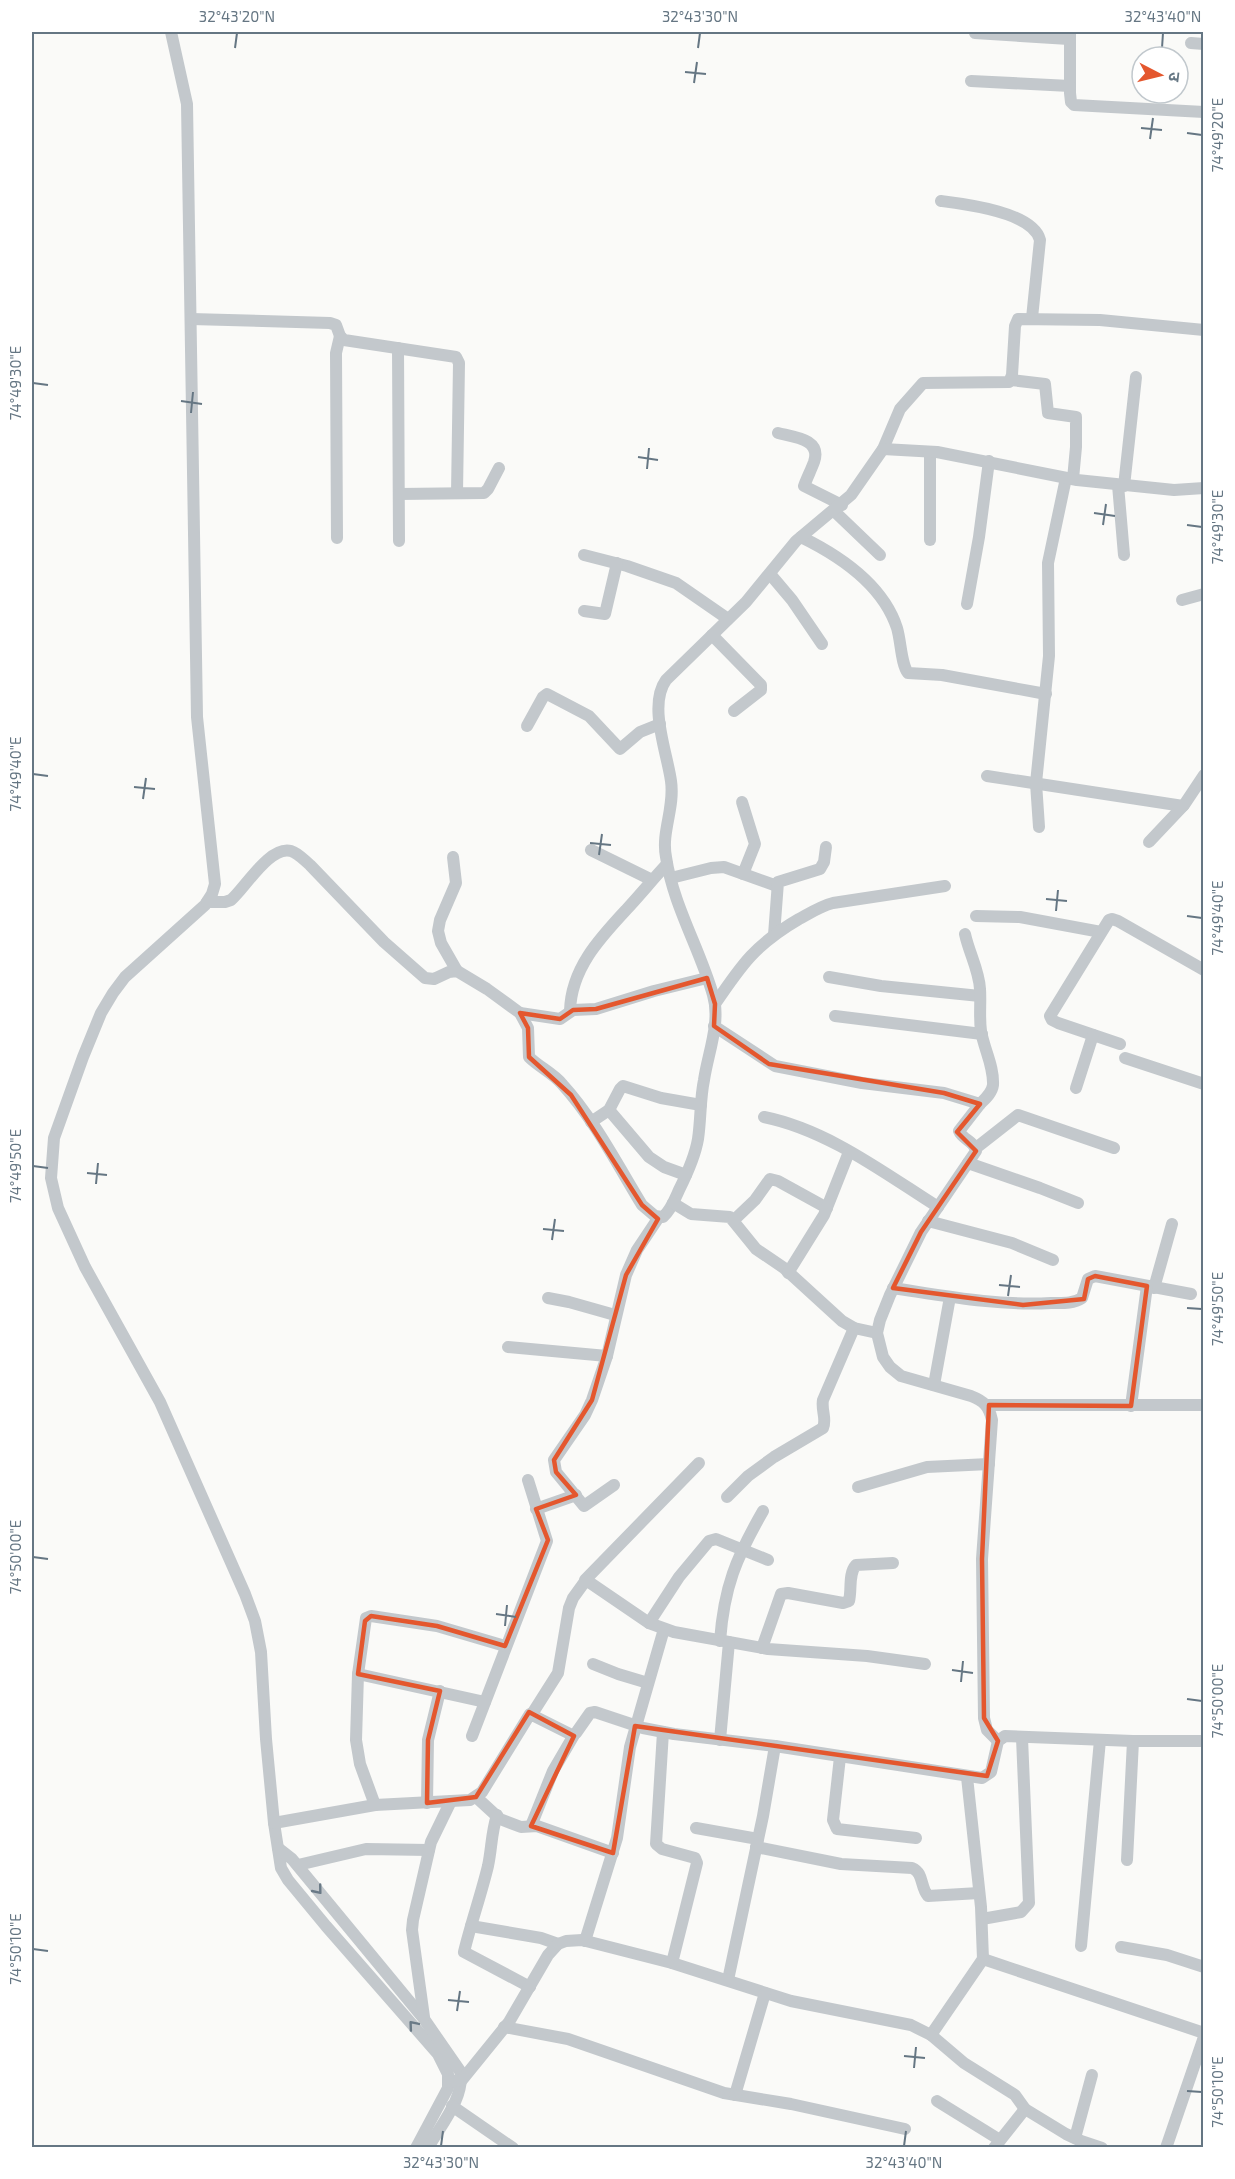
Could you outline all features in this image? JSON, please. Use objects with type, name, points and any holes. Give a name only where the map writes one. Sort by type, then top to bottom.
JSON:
[{"type":"street","points":[[171,32],[187,104],[197,717],[215,876],[212,894],[207,902],[125,977],[101,1013],[54,1138],[51,1178],[58,1208],[85,1267],[160,1402],[255,1621],[261,1652],[274,1823],[281,1868],[288,1880],[438,2054],[446,2067],[448,2082],[444,2098],[416,2148]]},
{"type":"street","points":[[975,33],[1070,35],[1070,86],[1071,102],[1074,105],[1203,112]]},
{"type":"street","points":[[971,81],[1070,86]]},
{"type":"street","points":[[941,201],[990,208],[1014,218],[1038,233],[1040,240],[1032,318]]},
{"type":"street","points":[[190,319],[328,323],[336,325],[344,340],[452,355],[458,359],[457,493]]},
{"type":"street","points":[[1011,380],[1018,319],[1110,321],[1203,330]]},
{"type":"street","points":[[337,538],[336,352],[340,336]]},
{"type":"street","points":[[398,348],[399,541]]},
{"type":"street","points":[[1124,555],[1121,485],[1136,377]]},
{"type":"street","points":[[614,1485],[587,1506],[583,1505],[556,1472],[554,1460],[585,1415],[592,1400],[608,1356],[615,1315],[626,1275],[637,1250],[659,1217],[666,1214],[686,1175],[696,1146],[714,1026],[715,1004],[667,864],[665,838],[671,811],[672,791],[660,724],[659,695],[662,686],[746,602],[801,537],[838,508],[862,482],[883,448],[900,409],[923,383],[1006,382],[1011,380],[1045,384],[1048,413],[1076,417],[1076,447],[1048,563],[1050,619],[1046,694],[1036,783],[1039,827]]},
{"type":"street","points":[[778,432],[811,442],[815,457],[804,486],[838,508],[880,555]]},
{"type":"street","points":[[883,448],[989,461],[1070,478],[1121,485],[1174,490],[1203,488]]},
{"type":"street","points":[[930,452],[930,540]]},
{"type":"street","points":[[967,604],[980,537],[989,461]]},
{"type":"street","points":[[399,494],[486,492],[499,468]]},
{"type":"street","points":[[801,537],[836,556],[882,597],[896,625],[908,673],[942,675],[1046,694]]},
{"type":"street","points":[[584,555],[617,563],[676,583],[728,620]]},
{"type":"street","points":[[584,611],[605,614],[617,563]]},
{"type":"street","points":[[770,574],[792,600],[822,644]]},
{"type":"street","points":[[1182,600],[1203,594]]},
{"type":"street","points":[[712,634],[761,685],[761,690],[734,711]]},
{"type":"street","points":[[527,726],[543,697],[547,694],[589,716],[620,749],[640,732],[660,724]]},
{"type":"street","points":[[1149,842],[1183,806],[1203,775]]},
{"type":"street","points":[[987,776],[1183,806]]},
{"type":"street","points":[[742,802],[755,843],[743,874]]},
{"type":"street","points":[[774,935],[777,886],[781,881],[820,869],[824,862],[826,847]]},
{"type":"street","points":[[207,902],[231,900],[268,860],[281,851],[289,850],[310,865],[384,942],[424,978],[434,979],[457,971]]},
{"type":"street","points":[[591,850],[652,880]]},
{"type":"street","points":[[453,857],[456,883],[440,920],[438,931],[441,943],[457,971],[520,1013],[528,1028],[530,1057],[559,1080],[591,1122],[642,1205],[648,1212],[659,1217]]},
{"type":"street","points":[[570,1011],[572,990],[588,956],[612,924],[667,864]]},
{"type":"street","points":[[671,878],[720,867],[777,886]]},
{"type":"street","points":[[715,1004],[743,963],[762,944],[828,904],[945,886]]},
{"type":"street","points":[[976,916],[1020,917],[1101,932]]},
{"type":"street","points":[[1120,1044],[1058,1023],[1050,1016],[1109,920],[1115,919],[1203,970]]},
{"type":"street","points":[[965,934],[978,976],[979,1016],[989,1055],[993,1083],[992,1090],[959,1131],[976,1148]]},
{"type":"street","points":[[520,1013],[556,1019],[570,1011],[596,1009],[707,978]]},
{"type":"street","points":[[829,978],[980,996]]},
{"type":"street","points":[[835,1016],[982,1034]]},
{"type":"street","points":[[714,1026],[769,1064],[781,1068],[862,1083],[944,1093],[980,1104]]},
{"type":"street","points":[[1076,1088],[1093,1035]]},
{"type":"street","points":[[1125,1058],[1203,1084]]},
{"type":"street","points":[[591,1122],[609,1110],[623,1086],[667,1100],[701,1105]]},
{"type":"street","points":[[609,1110],[649,1157],[664,1167],[686,1175]]},
{"type":"street","points":[[1114,1148],[1018,1115],[976,1148],[928,1221],[893,1288],[877,1333],[883,1357],[895,1373],[971,1396],[987,1406],[1203,1405]]},
{"type":"street","points":[[764,1117],[796,1126],[849,1152],[938,1207]]},
{"type":"street","points":[[788,1273],[819,1225],[849,1152]]},
{"type":"street","points":[[968,1163],[1034,1185],[1078,1203]]},
{"type":"street","points":[[734,1220],[755,1200],[770,1179],[778,1181],[827,1208]]},
{"type":"street","points":[[673,1203],[691,1214],[725,1216],[734,1220],[756,1249],[788,1273],[842,1322],[854,1328],[877,1333]]},
{"type":"street","points":[[928,1221],[1012,1243],[1053,1260]]},
{"type":"street","points":[[1131,1406],[1151,1287],[1172,1224]]},
{"type":"street","points":[[893,1288],[1010,1305],[1074,1302],[1082,1298],[1088,1279],[1095,1276],[1191,1294]]},
{"type":"street","points":[[934,1385],[950,1297]]},
{"type":"street","points":[[548,1298],[615,1315]]},
{"type":"street","points":[[727,1497],[748,1476],[774,1457],[823,1428],[825,1421],[823,1400],[854,1328]]},
{"type":"street","points":[[508,1347],[608,1356]]},
{"type":"street","points":[[987,1406],[992,1420],[982,1559],[984,1718],[987,1730],[998,1741]]},
{"type":"street","points":[[274,1823],[375,1805],[451,1801],[476,1797],[482,1792],[527,1715],[532,1714],[558,1673],[569,1608],[585,1580],[699,1463]]},
{"type":"street","points":[[858,1487],[927,1467],[989,1464]]},
{"type":"street","points":[[472,1736],[547,1541],[528,1480]]},
{"type":"street","points":[[536,1509],[576,1495]]},
{"type":"street","points":[[720,1740],[725,1641],[722,1611],[741,1549],[763,1511]]},
{"type":"street","points":[[649,1623],[679,1577],[709,1541],[716,1539],[768,1560]]},
{"type":"street","points":[[762,1648],[781,1594],[788,1593],[843,1604],[849,1601],[851,1570],[856,1565],[893,1563]]},
{"type":"street","points":[[585,1580],[649,1623],[664,1629],[762,1648],[867,1656],[924,1664]]},
{"type":"street","points":[[375,1805],[360,1764],[356,1740],[358,1674],[365,1621],[371,1616],[437,1626],[505,1646]]},
{"type":"street","points":[[585,1941],[613,1853],[621,1819],[627,1762],[664,1629]]},
{"type":"street","points":[[593,1664],[648,1683]]},
{"type":"street","points":[[358,1674],[485,1702]]},
{"type":"street","points":[[427,1803],[427,1755],[440,1691]]},
{"type":"street","points":[[531,1826],[554,1772],[574,1735],[592,1712],[663,1732],[775,1746],[982,1778],[991,1772],[998,1741],[1005,1736],[1203,1742]]},
{"type":"street","points":[[532,1714],[574,1735]]},
{"type":"street","points":[[663,1732],[656,1844],[662,1849],[694,1858],[697,1863],[672,1963]]},
{"type":"street","points":[[982,1919],[1021,1912],[1029,1903],[1022,1738]]},
{"type":"street","points":[[1081,1946],[1100,1740]]},
{"type":"street","points":[[1126,1860],[1133,1741]]},
{"type":"street","points":[[728,1980],[775,1746]]},
{"type":"street","points":[[840,1757],[833,1820],[837,1828],[916,1839]]},
{"type":"street","points":[[932,2035],[983,1959],[982,1919],[967,1777]]},
{"type":"street","points":[[476,1797],[496,1815],[521,1827],[537,1826],[613,1853]]},
{"type":"street","points":[[424,2019],[412,1930],[429,1850],[451,1801]]},
{"type":"street","points":[[496,1815],[490,1835],[492,1842],[487,1868],[464,1953],[530,1987]]},
{"type":"street","points":[[696,1828],[842,1864],[912,1868],[920,1874],[925,1894],[932,1897],[979,1893]]},
{"type":"street","points":[[278,1848],[298,1865],[424,2019],[460,2071],[462,2080]]},
{"type":"street","points":[[298,1865],[366,1849],[429,1850]]},
{"type":"street","points":[[471,1926],[541,1938],[558,1944],[574,1940],[585,1941],[672,1963],[805,2004],[903,2022],[932,2035],[964,2062],[1015,2095],[1025,2109],[1075,2138],[1102,2148]]},
{"type":"street","points":[[428,2148],[452,2106],[462,2080],[504,2027],[548,1955],[558,1944]]},
{"type":"street","points":[[1121,1947],[1161,1954],[1203,1967]]},
{"type":"street","points":[[983,1959],[1203,2035],[1166,2148]]},
{"type":"street","points":[[735,2095],[765,1993]]},
{"type":"street","points":[[504,2027],[568,2039],[703,2087],[905,2129]]},
{"type":"street","points":[[1075,2138],[1092,2075]]},
{"type":"street","points":[[448,2082],[462,2080]]},
{"type":"street","points":[[937,2100],[997,2144],[1025,2109]]},
{"type":"street","points":[[452,2106],[513,2148]]},
{"type":"highlighted area","points":[[707,978],[715,1004],[714,1026],[769,1064],[944,1093],[980,1104],[957,1132],[976,1151],[921,1232],[893,1288],[1023,1305],[1084,1299],[1088,1279],[1095,1276],[1147,1286],[1131,1406],[989,1405],[982,1559],[984,1718],[998,1741],[987,1776],[635,1726],[613,1853],[531,1826],[574,1736],[529,1712],[476,1797],[427,1803],[428,1740],[440,1691],[358,1674],[365,1621],[371,1616],[437,1626],[505,1646],[548,1540],[536,1509],[576,1495],[556,1472],[554,1460],[592,1400],[626,1275],[658,1219],[642,1205],[571,1095],[529,1057],[528,1028],[520,1013],[560,1019],[573,1010],[596,1009]]}]
